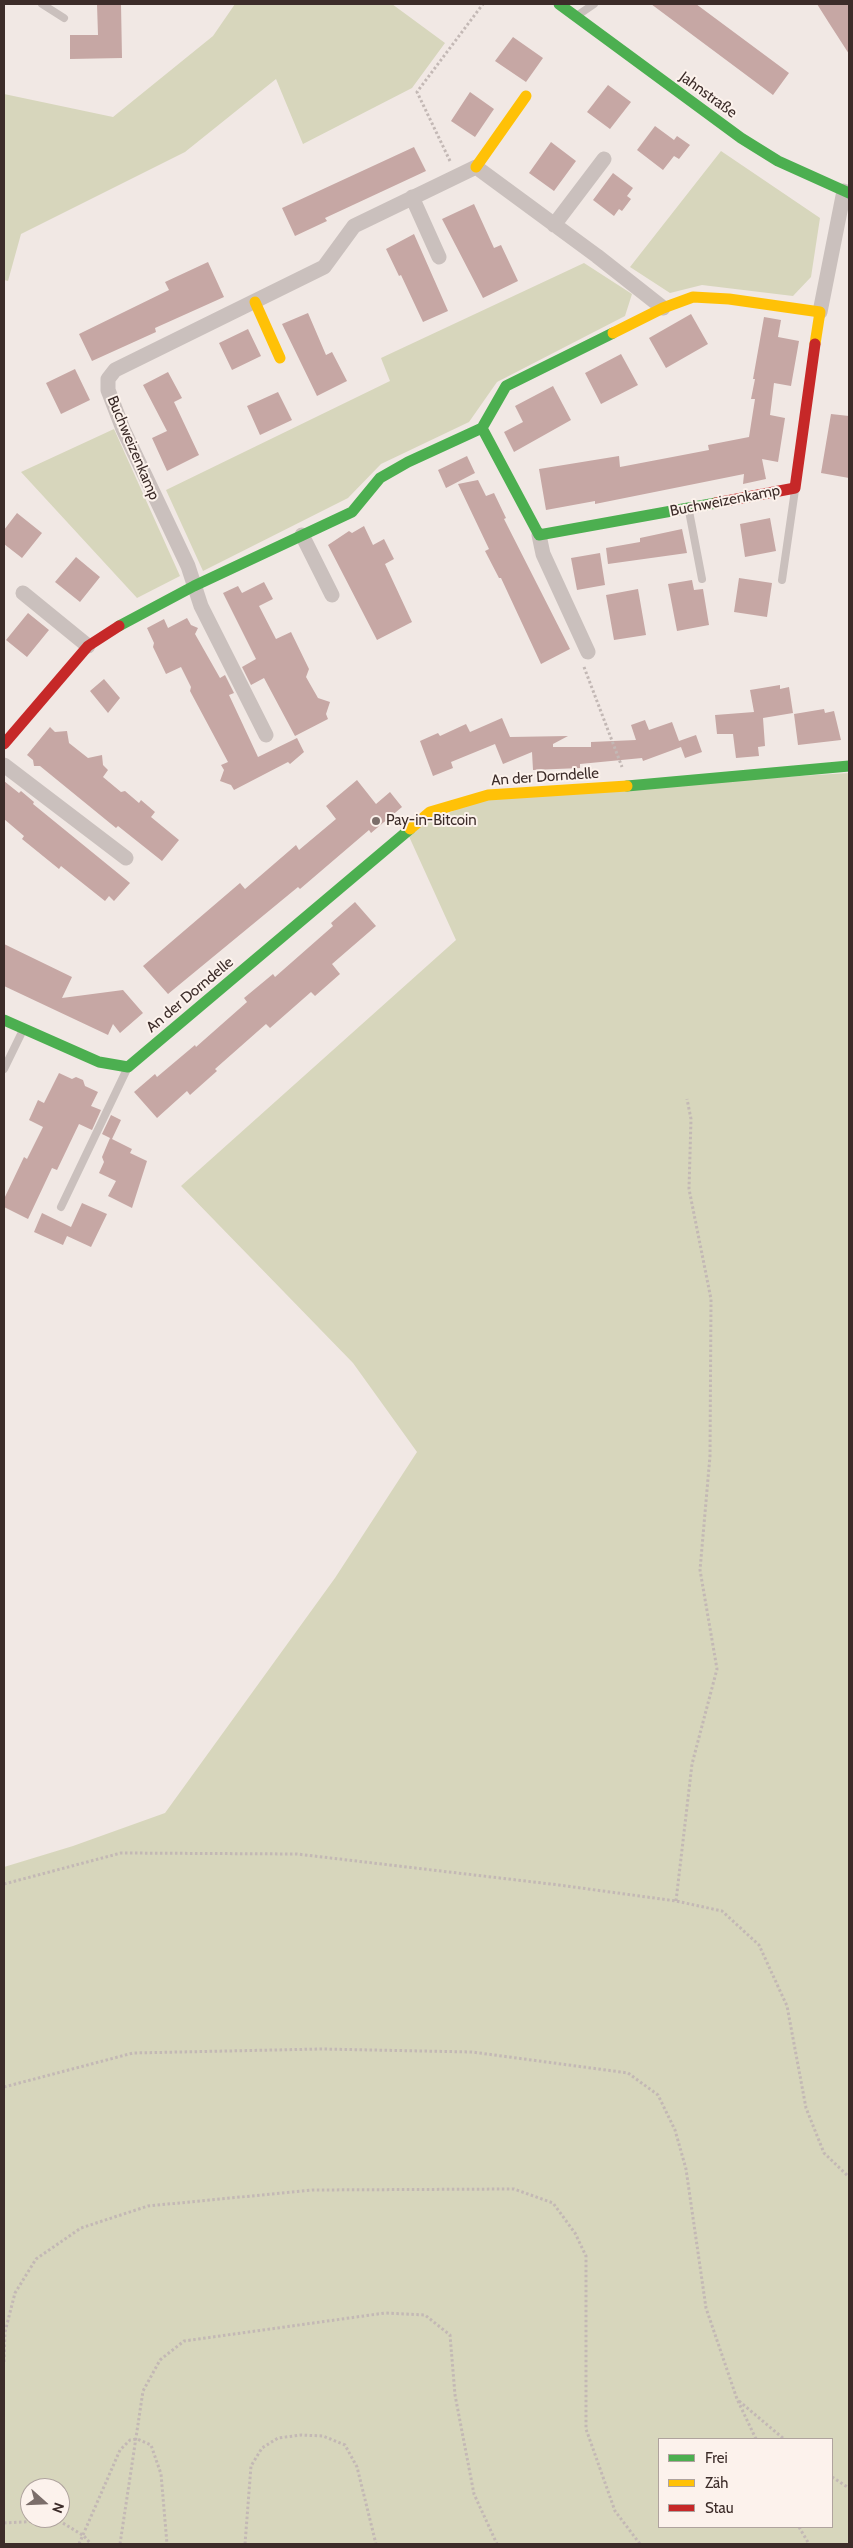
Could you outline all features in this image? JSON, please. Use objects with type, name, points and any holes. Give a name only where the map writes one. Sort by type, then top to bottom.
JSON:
[{"type":"street","name":"Jahnstraße","points":[[559,4],[755,147],[778,162],[847,192]]},
{"type":"street","points":[[526,96],[476,167],[663,308]]},
{"type":"street","points":[[554,225],[604,159]]},
{"type":"street","name":"Buchweizenkamp","points":[[266,735],[201,606],[188,566],[123,429],[108,390],[108,379],[115,370],[324,268],[354,226],[476,167]]},
{"type":"street","name":"Buchweizenkamp","points":[[539,536],[795,488],[820,312],[847,192]]},
{"type":"street","points":[[412,197],[439,256]]},
{"type":"street","points":[[4,743],[88,646],[114,628],[194,586],[352,512],[380,478],[408,462],[482,428],[506,386],[663,308],[693,297],[728,299],[820,312]]},
{"type":"street","points":[[255,302],[280,358]]},
{"type":"street","points":[[482,428],[539,536],[543,554],[588,652]]},
{"type":"street","points":[[302,536],[332,595]]},
{"type":"street","points":[[23,593],[88,646]]},
{"type":"street","points":[[4,765],[126,858]]},
{"type":"street","name":"An der Dorndelle","points":[[128,1067],[430,812],[488,795],[629,787],[849,766]]},
{"type":"street","points":[[4,1020],[99,1062],[128,1067]]},
{"type":"lane","points":[[42,4],[64,18]]},
{"type":"lane","points":[[576,16],[594,4]]},
{"type":"lane","points":[[782,580],[795,488]]},
{"type":"lane","points":[[688,508],[702,579]]},
{"type":"lane","points":[[4,1069],[24,1029]]},
{"type":"lane","name":"An der Dorndelle","points":[[60,1208],[128,1067]]},
{"type":"path","points":[[457,175],[417,92],[483,4]]},
{"type":"path","points":[[588,652],[584,666],[629,787]]},
{"type":"path","points":[[676,1901],[692,1764],[717,1669],[700,1570],[710,1456],[711,1299],[689,1189],[692,1119],[687,1099]]},
{"type":"path","points":[[4,1884],[121,1854],[297,1854],[676,1901],[722,1911],[759,1946],[787,2006],[806,2108],[820,2144],[824,2153],[849,2177]]},
{"type":"path","points":[[4,2087],[133,2053],[311,2049],[472,2052],[628,2073],[658,2095],[675,2130],[686,2169],[706,2308],[737,2399],[756,2438]]},
{"type":"path","points":[[4,2362],[5,2332],[15,2293],[36,2259],[81,2228],[148,2206],[303,2191],[514,2189],[553,2202],[575,2233],[586,2256],[586,2429],[615,2511],[640,2544]]},
{"type":"path","points":[[120,2544],[143,2391],[160,2360],[184,2341],[385,2313],[424,2315],[450,2335],[456,2395],[474,2494],[497,2544]]},
{"type":"path","points":[[737,2399],[783,2438]]},
{"type":"path","points":[[245,2544],[251,2466],[262,2448],[278,2438],[301,2435],[324,2436],[345,2445],[357,2467],[376,2544]]},
{"type":"path","points":[[78,2544],[84,2536],[120,2450],[130,2440],[137,2439],[151,2444],[161,2474],[167,2544]]},
{"type":"path","points":[[833,2478],[849,2488]]},
{"type":"path","points":[[4,2523],[58,2520],[84,2536],[91,2544]]},
{"type":"path","points":[[800,2528],[809,2544]]},
{"type":"green space","points":[[235,4],[392,4],[445,43],[412,88],[303,144],[276,79],[185,152],[21,234],[8,281],[4,280],[4,94],[113,117],[213,36]]},
{"type":"green space","points":[[721,151],[820,218],[811,277],[793,296],[702,285],[670,293],[630,267]]},
{"type":"green space","points":[[584,263],[632,294],[625,316],[497,382],[469,422],[381,464],[348,498],[203,571],[166,490],[390,381],[381,358]]},
{"type":"green space","points":[[114,429],[180,576],[137,598],[21,472]]},
{"type":"green space","points":[[849,773],[849,2544],[4,2544],[4,1867],[73,1846],[165,1813],[335,1578],[417,1452],[353,1363],[181,1186],[456,940],[407,832],[488,795]]},
{"type":"building","points":[[97,4],[121,4],[122,58],[70,59],[70,35],[98,35]]},
{"type":"building","points":[[651,4],[696,4],[789,73],[773,95]]},
{"type":"building","points":[[817,4],[849,4],[849,54],[829,23]]},
{"type":"building","points":[[513,37],[543,58],[526,82],[495,61]]},
{"type":"building","points":[[608,85],[631,102],[610,129],[587,112]]},
{"type":"building","points":[[470,92],[494,109],[475,137],[451,121]]},
{"type":"building","points":[[655,126],[674,140],[677,136],[690,145],[679,159],[674,156],[663,170],[637,150]]},
{"type":"building","points":[[551,142],[576,161],[554,191],[529,173]]},
{"type":"building","points":[[414,147],[426,171],[325,218],[327,221],[295,236],[282,208]]},
{"type":"building","points":[[613,173],[633,188],[627,196],[631,199],[622,211],[619,209],[614,216],[593,200]]},
{"type":"building","points":[[474,204],[494,248],[501,245],[518,281],[483,298],[442,219]]},
{"type":"building","points":[[414,234],[448,311],[423,322],[401,275],[399,276],[386,249]]},
{"type":"building","points":[[208,262],[224,297],[155,328],[156,332],[92,361],[79,334],[169,290],[165,282]]},
{"type":"building","points":[[308,313],[326,355],[332,352],[347,381],[317,396],[282,324]]},
{"type":"building","points":[[691,314],[708,344],[666,368],[649,338]]},
{"type":"building","points":[[764,317],[781,320],[778,337],[799,341],[791,386],[774,383],[770,415],[785,418],[778,462],[762,459],[766,479],[743,484],[744,474],[595,504],[595,501],[546,510],[539,469],[619,456],[620,467],[709,450],[708,445],[749,437],[755,399],[751,399],[755,379],[753,379]]},
{"type":"building","points":[[248,329],[261,356],[232,370],[219,343]]},
{"type":"building","points":[[621,354],[638,385],[601,404],[585,373]]},
{"type":"building","points":[[75,369],[90,400],[61,414],[46,383]]},
{"type":"building","points":[[168,372],[182,398],[174,402],[199,455],[167,471],[152,438],[167,431],[143,385]]},
{"type":"building","points":[[553,386],[571,420],[514,452],[504,432],[523,422],[515,406]]},
{"type":"building","points":[[278,392],[292,420],[260,435],[247,406]]},
{"type":"building","points":[[831,414],[849,416],[849,478],[821,473]]},
{"type":"building","points":[[467,456],[475,473],[446,488],[438,470]]},
{"type":"building","points":[[478,480],[486,496],[494,493],[506,518],[504,519],[570,649],[541,664],[501,578],[499,578],[485,551],[489,549],[458,484]]},
{"type":"building","points":[[17,513],[42,533],[22,558],[4,544],[4,530]]},
{"type":"building","points":[[770,518],[776,551],[745,557],[740,524]]},
{"type":"building","points":[[364,526],[373,545],[384,539],[394,559],[385,564],[412,622],[377,640],[328,545],[349,531],[352,533]]},
{"type":"building","points":[[682,529],[687,553],[608,564],[606,548],[640,542],[640,538]]},
{"type":"building","points":[[600,553],[605,585],[577,590],[571,558]]},
{"type":"building","points":[[76,557],[100,577],[80,602],[55,582]]},
{"type":"building","points":[[739,578],[772,583],[767,617],[734,612]]},
{"type":"building","points":[[692,580],[694,590],[703,589],[709,625],[677,631],[668,584]]},
{"type":"building","points":[[264,582],[273,599],[259,606],[276,639],[291,632],[309,669],[306,677],[318,698],[330,702],[326,714],[328,719],[295,736],[264,678],[251,685],[242,667],[256,659],[223,593],[238,586],[242,593]]},
{"type":"building","points":[[638,589],[646,635],[614,640],[606,595]]},
{"type":"building","points":[[28,613],[49,630],[27,657],[6,640]]},
{"type":"building","points":[[187,618],[191,625],[198,628],[195,634],[220,678],[225,675],[234,693],[229,695],[258,757],[297,738],[304,752],[290,764],[288,762],[234,790],[231,785],[220,781],[224,770],[221,765],[228,762],[190,691],[191,687],[181,667],[166,674],[153,647],[154,643],[147,628],[164,619],[168,628]]},
{"type":"building","points":[[104,679],[120,698],[108,713],[90,691]]},
{"type":"building","points":[[780,685],[780,689],[789,687],[793,713],[763,718],[765,746],[758,747],[759,756],[736,758],[733,734],[717,734],[715,715],[754,712],[750,690]]},
{"type":"building","points":[[824,709],[825,713],[834,711],[841,740],[798,745],[794,714]]},
{"type":"building","points":[[502,718],[510,737],[568,736],[553,744],[553,747],[591,747],[591,742],[636,740],[631,725],[645,720],[649,730],[672,722],[679,741],[696,735],[702,752],[685,758],[681,747],[643,761],[642,758],[580,764],[580,768],[533,770],[532,752],[503,764],[495,744],[451,762],[453,768],[433,776],[420,741],[438,733],[440,736],[466,724],[470,732]]},
{"type":"building","points":[[50,727],[55,732],[67,731],[69,743],[88,758],[102,755],[103,765],[108,770],[103,777],[121,792],[125,791],[139,803],[141,800],[155,812],[151,817],[179,840],[162,861],[118,826],[116,828],[40,766],[34,766],[33,760],[27,755]]},
{"type":"building","points":[[357,780],[376,804],[390,792],[402,807],[371,833],[369,830],[300,889],[298,887],[168,994],[143,966],[240,883],[245,889],[296,845],[299,850],[336,819],[326,806]]},
{"type":"building","points":[[4,781],[19,793],[21,791],[34,802],[33,804],[130,883],[114,901],[109,896],[105,901],[61,866],[59,869],[22,839],[24,836],[4,819]]},
{"type":"building","points":[[355,902],[376,926],[332,964],[340,974],[315,996],[311,992],[270,1028],[266,1024],[215,1069],[217,1071],[190,1095],[187,1091],[157,1118],[134,1092],[155,1074],[157,1077],[195,1045],[196,1047],[247,1002],[244,998],[273,974],[275,977],[333,926],[331,923]]},
{"type":"building","points":[[4,944],[72,977],[62,998],[123,990],[143,1013],[120,1033],[113,1024],[108,1035],[4,986]]},
{"type":"building","points":[[59,1073],[72,1079],[76,1077],[83,1080],[85,1086],[98,1092],[91,1106],[101,1110],[92,1130],[79,1124],[57,1170],[52,1168],[28,1219],[4,1207],[4,1199],[24,1157],[27,1159],[43,1127],[29,1120],[38,1100],[44,1103]]},
{"type":"building","points":[[111,1115],[121,1120],[112,1139],[102,1134]]},
{"type":"building","points":[[110,1138],[132,1149],[130,1153],[147,1161],[132,1208],[108,1196],[116,1181],[99,1173],[104,1162],[102,1157]]},
{"type":"building","points":[[82,1203],[107,1214],[91,1247],[67,1236],[63,1245],[34,1232],[42,1213],[71,1227]]},
{"type":"traffic: fast","points":[[559,4],[741,138],[778,161],[849,193]]},
{"type":"traffic: fast","points":[[119,626],[194,586],[352,512],[380,478],[408,462],[482,428],[506,386],[613,333]]},
{"type":"traffic: fast","points":[[482,428],[539,535],[716,503]]},
{"type":"traffic: fast","points":[[627,786],[849,766]]},
{"type":"traffic: fast","points":[[4,1020],[99,1062],[128,1067],[410,829]]},
{"type":"traffic: slow","points":[[476,167],[526,96]]},
{"type":"traffic: slow","points":[[613,333],[663,308],[693,297],[729,299],[820,312],[815,344]]},
{"type":"traffic: slow","points":[[255,302],[280,358]]},
{"type":"traffic: slow","points":[[410,829],[430,812],[488,795],[627,786]]},
{"type":"traffic: jam","points":[[716,503],[795,488],[815,344]]},
{"type":"traffic: jam","points":[[4,744],[88,646],[119,626]]},
{"type":"place","name":"Pay-in-Bitcoin","points":[[376,821]]}]
